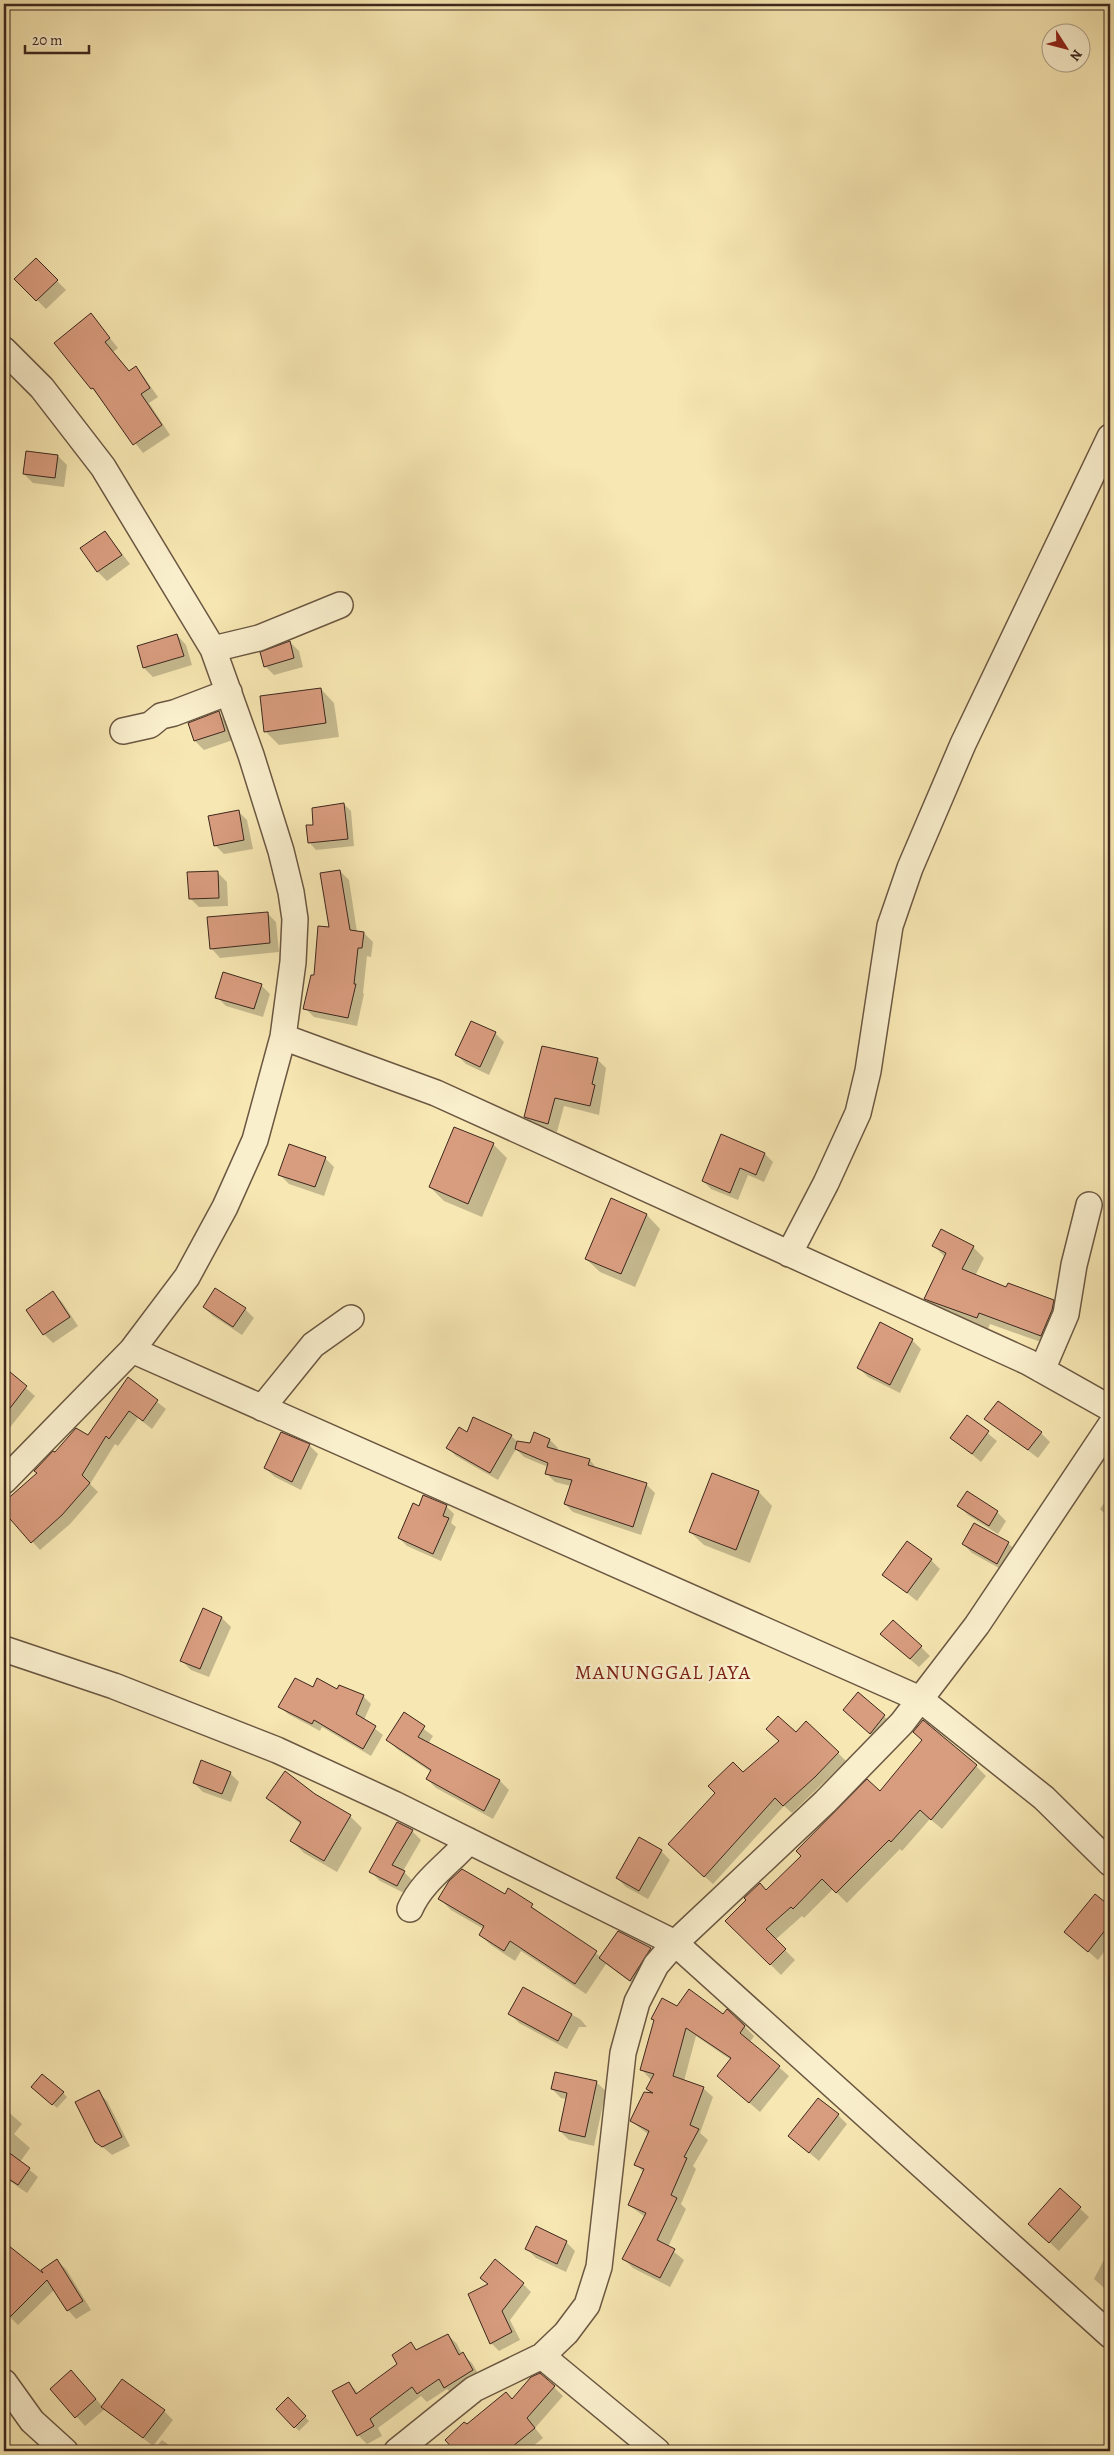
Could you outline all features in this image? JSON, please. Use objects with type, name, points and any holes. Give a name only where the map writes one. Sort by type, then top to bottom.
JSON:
[{"type":"street","points":[[4,350],[42,388],[103,467],[213,649],[251,755],[291,892],[295,919],[293,962],[283,1037],[255,1140],[225,1207],[187,1277],[132,1350],[4,1481]]},
{"type":"street","points":[[789,1254],[826,1183],[858,1113],[868,1071],[890,926],[910,868],[964,744],[1110,437]]},
{"type":"street","points":[[213,649],[259,638],[340,605]]},
{"type":"street","points":[[123,731],[150,725],[161,716],[174,713],[228,692]]},
{"type":"street","points":[[283,1037],[436,1093],[1042,1370],[1110,1408]]},
{"type":"street","points":[[1042,1370],[1066,1314],[1074,1265],[1089,1204]]},
{"type":"street","points":[[262,1408],[313,1345],[351,1318]]},
{"type":"street","points":[[132,1350],[920,1699],[1044,1798],[1110,1863]]},
{"type":"street","points":[[397,2451],[474,2389],[542,2356],[566,2333],[587,2305],[599,2267],[623,2053],[640,1996],[656,1965],[675,1943],[825,1802],[902,1723],[977,1625],[1110,1426]]},
{"type":"street","points":[[4,1649],[114,1686],[277,1750],[469,1841],[675,1943],[1110,2334]]},
{"type":"street","points":[[410,1909],[415,1897],[428,1880],[446,1866],[469,1841]]},
{"type":"street","points":[[542,2356],[657,2451]]},
{"type":"street","points":[[5,2388],[32,2421],[66,2451]]},
{"type":"building","points":[[36,258],[58,280],[36,301],[14,279]]},
{"type":"building","points":[[91,313],[110,338],[105,342],[129,371],[136,366],[150,388],[141,394],[162,425],[133,445],[93,388],[91,389],[54,343]]},
{"type":"building","points":[[26,451],[58,455],[55,478],[23,474]]},
{"type":"building","points":[[105,531],[122,555],[97,572],[80,548]]},
{"type":"building","points":[[177,634],[184,656],[143,668],[137,646]]},
{"type":"building","points":[[290,641],[294,658],[264,667],[260,652]]},
{"type":"building","points":[[321,688],[326,723],[264,732],[260,696]]},
{"type":"building","points":[[219,711],[225,731],[194,741],[188,723]]},
{"type":"building","points":[[344,803],[348,839],[308,843],[306,825],[313,825],[312,808]]},
{"type":"building","points":[[239,810],[244,840],[214,846],[208,816]]},
{"type":"building","points":[[340,870],[350,930],[364,932],[362,948],[358,948],[354,984],[356,984],[348,1018],[303,1009],[311,975],[314,975],[318,926],[329,927],[320,873]]},
{"type":"building","points":[[218,871],[219,898],[189,899],[187,872]]},
{"type":"building","points":[[268,912],[270,943],[210,949],[207,917]]},
{"type":"building","points":[[223,972],[262,984],[254,1009],[215,998]]},
{"type":"building","points":[[471,1021],[496,1032],[480,1067],[455,1055]]},
{"type":"building","points":[[542,1046],[598,1058],[592,1084],[595,1085],[590,1106],[555,1098],[548,1124],[524,1117]]},
{"type":"building","points":[[454,1127],[494,1143],[468,1204],[429,1187]]},
{"type":"building","points":[[721,1134],[765,1153],[756,1175],[740,1168],[730,1193],[702,1181]]},
{"type":"building","points":[[289,1144],[326,1157],[315,1187],[278,1175]]},
{"type":"building","points":[[611,1198],[647,1214],[621,1274],[585,1259]]},
{"type":"building","points":[[941,1229],[974,1246],[962,1269],[1006,1287],[1008,1283],[1054,1300],[1052,1310],[1041,1336],[979,1313],[977,1318],[924,1299],[946,1253],[932,1246]]},
{"type":"building","points":[[215,1288],[246,1308],[233,1327],[203,1307]]},
{"type":"building","points":[[53,1291],[70,1317],[43,1335],[26,1310]]},
{"type":"building","points":[[880,1322],[913,1339],[890,1385],[857,1368]]},
{"type":"building","points":[[4,1367],[27,1386],[4,1416]]},
{"type":"building","points":[[128,1377],[158,1400],[143,1421],[129,1411],[109,1439],[106,1436],[82,1475],[90,1483],[62,1515],[31,1543],[4,1512],[4,1502],[37,1473],[34,1471],[53,1451],[55,1452],[76,1428],[88,1435]]},
{"type":"building","points":[[998,1401],[1042,1432],[1028,1450],[984,1419]]},
{"type":"building","points":[[967,1415],[989,1431],[972,1454],[950,1438]]},
{"type":"building","points":[[473,1417],[512,1435],[490,1473],[446,1448],[459,1427],[467,1432]]},
{"type":"building","points":[[281,1432],[310,1444],[292,1482],[264,1468]]},
{"type":"building","points":[[534,1432],[550,1439],[547,1447],[590,1459],[588,1465],[647,1483],[633,1527],[564,1504],[572,1480],[545,1474],[548,1463],[515,1449],[517,1441],[530,1443]]},
{"type":"building","points":[[712,1473],[759,1491],[736,1550],[689,1532]]},
{"type":"building","points":[[967,1491],[998,1511],[989,1526],[957,1506]]},
{"type":"building","points":[[423,1495],[447,1505],[443,1516],[449,1518],[433,1554],[398,1538],[413,1503],[419,1506]]},
{"type":"building","points":[[974,1523],[1009,1542],[997,1564],[962,1544]]},
{"type":"building","points":[[907,1541],[932,1559],[907,1593],[882,1575]]},
{"type":"building","points":[[203,1608],[222,1617],[200,1669],[180,1661]]},
{"type":"building","points":[[893,1620],[922,1646],[910,1659],[880,1634]]},
{"type":"building","points":[[295,1678],[313,1687],[317,1678],[337,1689],[339,1685],[364,1695],[356,1714],[376,1726],[363,1749],[314,1720],[312,1724],[278,1707]]},
{"type":"building","points":[[858,1692],[885,1715],[870,1734],[843,1710]]},
{"type":"building","points":[[404,1712],[425,1726],[418,1737],[500,1780],[484,1811],[426,1779],[431,1770],[386,1740]]},
{"type":"building","points":[[778,1716],[796,1732],[806,1721],[839,1752],[783,1806],[775,1798],[704,1877],[668,1844],[715,1793],[708,1786],[733,1762],[743,1772],[779,1741],[766,1729]]},
{"type":"building","points":[[923,1720],[977,1765],[931,1820],[920,1810],[891,1842],[889,1840],[836,1893],[822,1879],[793,1909],[791,1907],[766,1929],[786,1949],[770,1965],[725,1921],[746,1900],[744,1898],[760,1883],[766,1890],[801,1856],[796,1851],[867,1779],[880,1791],[922,1740],[913,1732]]},
{"type":"building","points":[[201,1760],[231,1772],[222,1794],[193,1783]]},
{"type":"building","points":[[285,1771],[315,1794],[351,1815],[324,1861],[290,1841],[301,1822],[266,1798]]},
{"type":"building","points":[[397,1822],[413,1830],[392,1865],[405,1871],[397,1886],[369,1872]]},
{"type":"building","points":[[639,1837],[662,1850],[639,1891],[616,1878]]},
{"type":"building","points":[[462,1869],[505,1894],[508,1888],[533,1904],[531,1907],[597,1951],[575,1984],[510,1941],[504,1951],[479,1935],[484,1926],[438,1899],[449,1881]]},
{"type":"building","points":[[1095,1894],[1110,1906],[1110,1924],[1088,1952],[1064,1932]]},
{"type":"building","points":[[618,1931],[651,1948],[630,1981],[599,1958]]},
{"type":"building","points":[[523,1987],[572,2014],[558,2041],[508,2014]]},
{"type":"building","points":[[689,1989],[723,2014],[727,2009],[745,2026],[740,2033],[780,2066],[749,2103],[717,2076],[731,2058],[686,2028],[673,2076],[704,2087],[690,2125],[699,2129],[684,2157],[687,2158],[671,2195],[677,2198],[657,2240],[675,2249],[660,2278],[622,2259],[646,2213],[628,2205],[644,2169],[634,2165],[649,2131],[630,2121],[644,2092],[653,2093],[646,2089],[654,2074],[640,2070],[654,2020],[651,2019],[662,1998],[677,2006]]},
{"type":"building","points":[[555,2072],[597,2081],[585,2137],[559,2131],[567,2093],[551,2089]]},
{"type":"building","points":[[42,2074],[64,2092],[52,2105],[31,2087]]},
{"type":"building","points":[[99,2090],[122,2137],[102,2147],[95,2142],[75,2102]]},
{"type":"building","points":[[818,2098],[839,2114],[809,2153],[788,2136]]},
{"type":"building","points":[[4,2149],[30,2168],[18,2185],[4,2176]]},
{"type":"building","points":[[1060,2188],[1081,2207],[1049,2243],[1028,2224]]},
{"type":"building","points":[[536,2226],[567,2241],[557,2264],[525,2249]]},
{"type":"building","points":[[4,2242],[43,2273],[41,2270],[57,2259],[83,2301],[67,2311],[47,2280],[4,2323]]},
{"type":"building","points":[[495,2259],[524,2283],[502,2311],[512,2332],[490,2344],[468,2294],[488,2284],[480,2278]]},
{"type":"building","points":[[448,2334],[459,2355],[463,2352],[473,2370],[444,2388],[439,2379],[417,2394],[412,2387],[370,2419],[374,2426],[357,2436],[332,2391],[349,2382],[356,2394],[397,2364],[392,2355],[411,2342],[416,2350]]},
{"type":"building","points":[[71,2370],[96,2399],[75,2418],[50,2389]]},
{"type":"building","points":[[540,2373],[555,2386],[527,2418],[535,2428],[507,2451],[455,2451],[445,2440],[464,2422],[467,2424],[506,2392],[512,2399],[531,2377]]},
{"type":"building","points":[[122,2379],[165,2410],[143,2438],[101,2407]]},
{"type":"building","points":[[288,2397],[306,2416],[294,2428],[276,2409]]},
{"type":"district","name":"MANUNGGAL JAYA","points":[[663,1672]]}]
